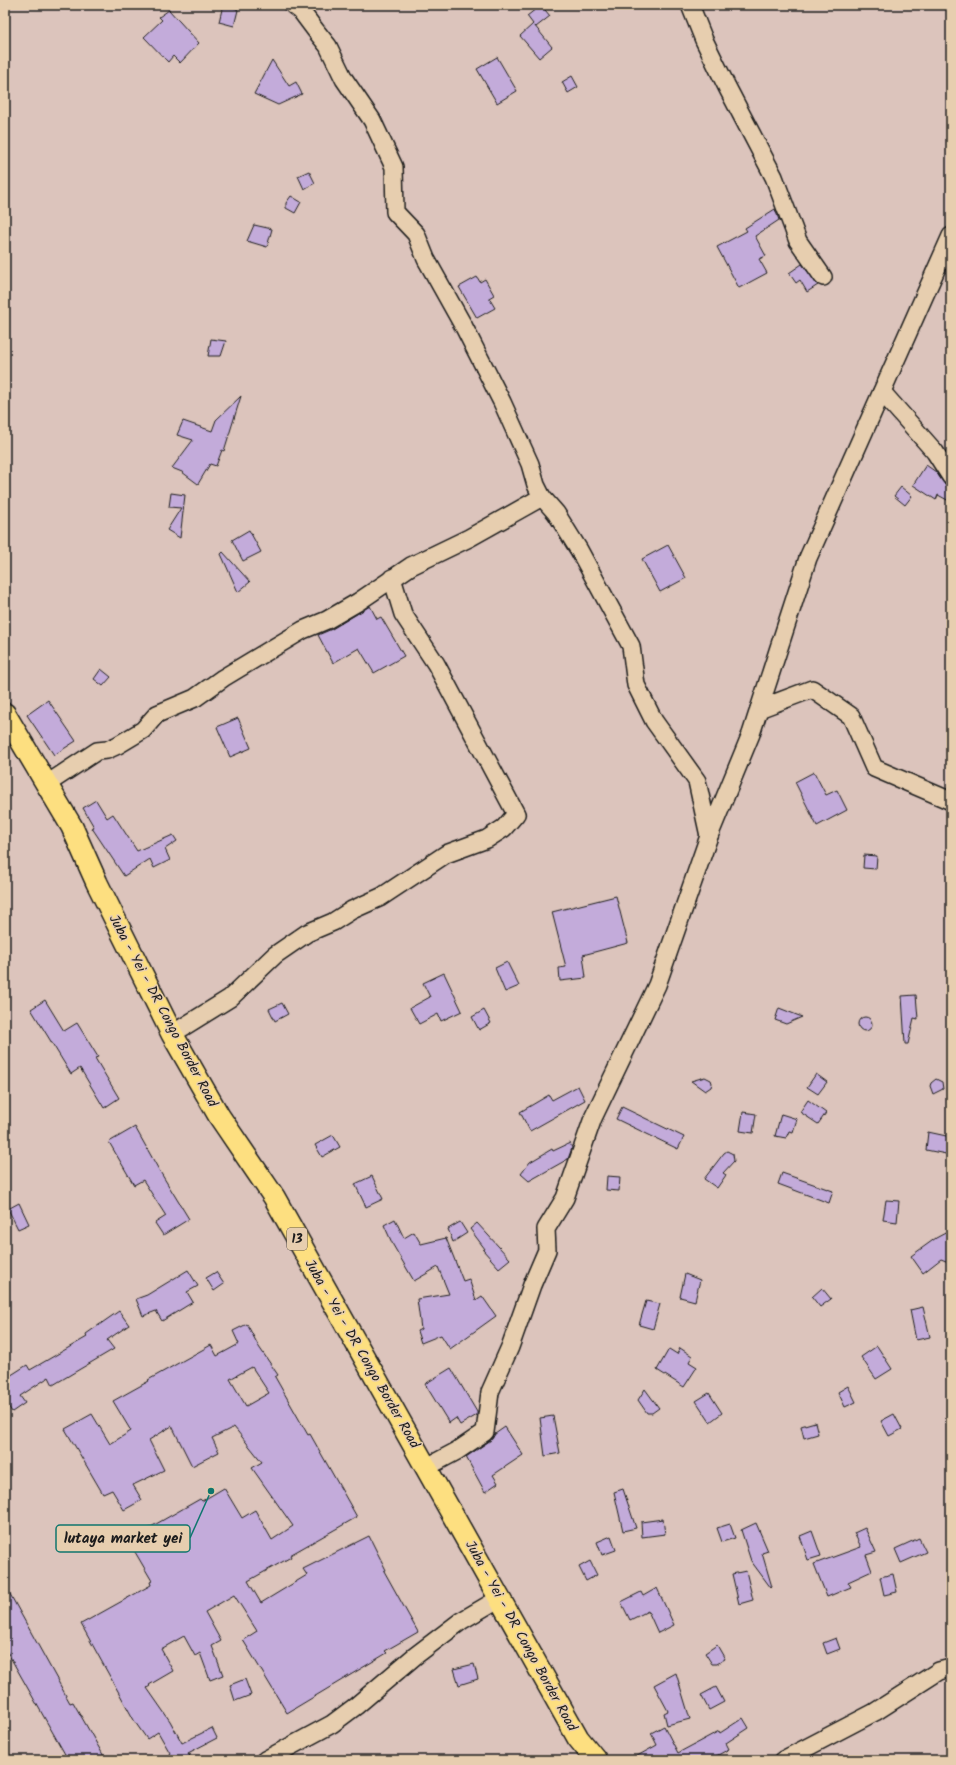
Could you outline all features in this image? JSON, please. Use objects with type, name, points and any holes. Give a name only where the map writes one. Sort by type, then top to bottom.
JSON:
[{"type":"main road","name":"Juba - Yei - DR Congo Border Road","points":[[5,714],[72,827],[96,883],[172,1034],[219,1116],[274,1197],[578,1738],[596,1760]]},
{"type":"street","points":[[293,5],[301,11],[328,46],[344,79],[372,120],[394,167],[395,212],[416,234],[426,259],[464,327],[530,464],[536,485],[542,497],[556,513],[579,550],[631,646],[636,685],[654,721],[697,781],[709,836]]},
{"type":"street","points":[[690,5],[711,53],[774,177],[798,241],[823,277]]},
{"type":"street","points":[[427,1468],[457,1451],[485,1432],[490,1392],[510,1347],[532,1285],[547,1250],[546,1229],[565,1198],[593,1118],[657,985],[709,836],[751,734],[808,558],[951,236]]},
{"type":"street","points":[[882,392],[935,452],[951,477]]},
{"type":"street","points":[[47,784],[97,751],[106,750],[118,745],[142,730],[157,714],[195,698],[223,678],[303,630],[327,620],[358,602],[411,566],[469,538],[542,497]]},
{"type":"street","points":[[172,1034],[230,998],[274,955],[307,933],[333,922],[352,910],[381,897],[446,854],[487,839],[504,828],[516,814],[436,664],[403,614],[392,578]]},
{"type":"street","points":[[759,709],[812,689],[851,716],[874,768],[951,801]]},
{"type":"street","points":[[265,1760],[332,1724],[416,1656],[461,1622],[500,1598]]},
{"type":"street","points":[[783,1760],[875,1712],[939,1671],[951,1668]]},
{"type":"building","points":[[223,5],[230,5],[238,10],[234,26],[219,22]]},
{"type":"building","points":[[541,5],[550,16],[536,27],[534,25],[552,47],[539,58],[520,36],[533,24],[527,16]]},
{"type":"building","points":[[169,10],[199,43],[180,63],[173,56],[168,62],[144,37],[162,20],[159,17]]},
{"type":"building","points":[[497,57],[517,91],[497,103],[477,69]]},
{"type":"building","points":[[272,60],[289,86],[296,82],[302,94],[278,105],[254,94]]},
{"type":"building","points":[[572,76],[578,87],[568,93],[562,82]]},
{"type":"building","points":[[309,171],[315,183],[304,189],[298,176]]},
{"type":"building","points":[[291,196],[301,202],[295,213],[286,208],[286,203]]},
{"type":"building","points":[[775,209],[779,220],[755,236],[766,256],[759,259],[767,273],[739,288],[717,247],[747,231],[745,228]]},
{"type":"building","points":[[254,225],[272,229],[267,247],[247,241]]},
{"type":"building","points":[[802,264],[818,285],[807,292],[800,280],[796,283],[789,273]]},
{"type":"building","points":[[477,277],[480,282],[485,279],[494,295],[489,298],[495,308],[477,318],[459,287]]},
{"type":"building","points":[[211,339],[226,341],[221,356],[208,356]]},
{"type":"building","points":[[241,396],[224,451],[222,450],[216,466],[210,464],[198,484],[182,472],[172,468],[193,440],[177,435],[183,421],[212,431],[216,420]]},
{"type":"building","points":[[926,465],[936,472],[946,486],[951,488],[951,502],[938,495],[936,500],[913,485]]},
{"type":"building","points":[[901,487],[912,496],[905,505],[894,496]]},
{"type":"building","points":[[171,493],[185,495],[180,538],[167,530],[181,508],[169,507]]},
{"type":"building","points":[[249,530],[261,552],[243,561],[232,540]]},
{"type":"building","points":[[668,545],[686,578],[660,592],[642,559]]},
{"type":"building","points":[[223,552],[250,582],[238,592],[221,554]]},
{"type":"building","points":[[370,606],[377,619],[381,617],[404,656],[374,673],[359,648],[333,663],[318,635],[332,629]]},
{"type":"building","points":[[101,669],[111,677],[103,686],[94,679]]},
{"type":"building","points":[[48,700],[76,741],[54,755],[27,715]]},
{"type":"building","points":[[238,718],[251,748],[230,757],[217,727]]},
{"type":"building","points":[[814,772],[826,795],[837,790],[847,810],[817,826],[795,782]]},
{"type":"building","points":[[96,800],[107,818],[113,814],[137,851],[173,835],[177,841],[165,849],[170,860],[154,868],[150,859],[124,876],[92,828],[94,827],[83,808]]},
{"type":"building","points":[[864,855],[877,856],[876,869],[863,868]]},
{"type":"building","points":[[616,896],[628,943],[583,955],[586,978],[560,981],[559,968],[566,967],[552,912]]},
{"type":"building","points":[[507,962],[519,986],[505,992],[495,968]]},
{"type":"building","points":[[444,973],[462,1011],[441,1021],[438,1014],[419,1024],[410,1008],[430,997],[423,983]]},
{"type":"building","points":[[916,995],[918,1019],[914,1018],[908,1044],[905,1044],[902,996]]},
{"type":"building","points":[[45,1000],[64,1031],[77,1023],[98,1057],[95,1058],[119,1098],[104,1108],[80,1068],[71,1074],[31,1009]]},
{"type":"building","points":[[282,1003],[288,1014],[275,1021],[269,1009]]},
{"type":"building","points":[[779,1008],[802,1017],[786,1024],[775,1020]]},
{"type":"building","points":[[484,1010],[491,1023],[479,1030],[472,1017]]},
{"type":"building","points":[[865,1017],[870,1019],[872,1024],[870,1029],[865,1031],[860,1029],[858,1024],[860,1019]]},
{"type":"building","points":[[816,1074],[827,1082],[818,1094],[807,1087]]},
{"type":"building","points":[[705,1077],[711,1080],[712,1083],[711,1087],[705,1091],[691,1081]]},
{"type":"building","points":[[936,1079],[942,1082],[943,1089],[933,1094],[930,1086]]},
{"type":"building","points":[[578,1086],[585,1100],[530,1131],[520,1112],[549,1095],[552,1100]]},
{"type":"building","points":[[808,1100],[826,1113],[818,1124],[800,1112]]},
{"type":"building","points":[[622,1107],[684,1137],[678,1149],[616,1119]]},
{"type":"building","points":[[743,1112],[756,1114],[753,1133],[740,1131]]},
{"type":"building","points":[[781,1114],[797,1119],[793,1132],[789,1131],[786,1138],[775,1136]]},
{"type":"building","points":[[135,1127],[189,1219],[163,1235],[155,1223],[166,1216],[143,1180],[134,1185],[109,1142]]},
{"type":"building","points":[[928,1132],[951,1137],[951,1155],[926,1150]]},
{"type":"building","points":[[333,1135],[340,1147],[322,1157],[315,1145]]},
{"type":"building","points":[[570,1143],[572,1148],[568,1159],[529,1181],[521,1174],[530,1162],[552,1149],[553,1151]]},
{"type":"building","points":[[727,1151],[733,1154],[734,1161],[723,1173],[726,1175],[717,1188],[704,1179]]},
{"type":"building","points":[[782,1173],[833,1191],[829,1203],[778,1184]]},
{"type":"building","points":[[372,1176],[383,1199],[366,1207],[355,1184]]},
{"type":"building","points":[[607,1176],[620,1177],[619,1191],[606,1190]]},
{"type":"building","points":[[886,1200],[899,1201],[897,1222],[883,1220]]},
{"type":"building","points":[[19,1203],[29,1224],[18,1229],[8,1209]]},
{"type":"building","points":[[395,1219],[404,1238],[414,1232],[421,1244],[446,1238],[463,1281],[469,1279],[476,1300],[482,1296],[496,1316],[450,1349],[441,1335],[421,1343],[417,1331],[421,1329],[417,1299],[449,1294],[438,1267],[414,1281],[393,1245],[384,1225]]},
{"type":"building","points":[[460,1222],[467,1233],[453,1242],[448,1229]]},
{"type":"building","points":[[477,1223],[510,1259],[499,1268],[483,1250],[485,1249],[470,1229]]},
{"type":"building","points":[[951,1230],[951,1263],[941,1259],[923,1273],[911,1256],[936,1238]]},
{"type":"building","points":[[188,1270],[198,1286],[187,1292],[193,1302],[162,1321],[156,1311],[143,1316],[136,1299],[147,1295]]},
{"type":"building","points":[[216,1272],[224,1284],[214,1291],[206,1278]]},
{"type":"building","points":[[685,1274],[700,1280],[695,1301],[680,1297]]},
{"type":"building","points":[[822,1288],[831,1299],[820,1307],[812,1297]]},
{"type":"building","points":[[646,1301],[660,1304],[653,1329],[639,1325]]},
{"type":"building","points":[[923,1307],[930,1337],[916,1340],[910,1310]]},
{"type":"building","points":[[119,1311],[129,1325],[107,1340],[114,1349],[53,1385],[49,1377],[20,1396],[25,1403],[12,1412],[5,1401],[5,1379],[27,1365],[30,1370],[87,1337],[86,1334]]},
{"type":"building","points":[[247,1324],[259,1347],[278,1375],[275,1377],[308,1435],[310,1434],[357,1517],[248,1581],[261,1603],[307,1575],[303,1569],[369,1536],[386,1570],[384,1571],[418,1632],[385,1651],[387,1653],[287,1713],[243,1640],[257,1631],[234,1595],[205,1612],[221,1641],[212,1646],[223,1675],[210,1680],[200,1653],[195,1656],[184,1636],[161,1649],[173,1671],[149,1685],[150,1686],[147,1688],[170,1721],[182,1743],[212,1728],[217,1738],[188,1753],[192,1760],[174,1760],[158,1732],[147,1739],[135,1722],[81,1624],[151,1585],[150,1582],[152,1581],[128,1540],[200,1499],[202,1501],[224,1488],[242,1518],[255,1510],[272,1540],[293,1526],[252,1468],[262,1462],[234,1427],[212,1438],[219,1452],[192,1466],[172,1426],[149,1440],[164,1470],[133,1485],[142,1500],[124,1510],[112,1490],[103,1494],[65,1429],[92,1414],[110,1444],[131,1431],[113,1401],[211,1345],[217,1356],[239,1344],[233,1331]],"holes":[[[252,1367],[269,1393],[246,1406],[230,1379]]]},
{"type":"building","points":[[877,1346],[892,1369],[876,1379],[861,1357]]},
{"type":"building","points":[[680,1348],[692,1356],[689,1362],[697,1367],[684,1387],[657,1370],[669,1349],[677,1354]]},
{"type":"building","points":[[451,1368],[477,1412],[477,1415],[460,1425],[456,1418],[449,1423],[425,1384]]},
{"type":"building","points":[[848,1386],[856,1402],[845,1407],[838,1392]]},
{"type":"building","points":[[645,1389],[659,1408],[652,1413],[647,1413],[638,1400]]},
{"type":"building","points":[[709,1393],[722,1413],[710,1422],[696,1401]]},
{"type":"building","points":[[894,1414],[902,1429],[889,1436],[881,1421]]},
{"type":"building","points":[[553,1416],[560,1453],[545,1456],[540,1418]]},
{"type":"building","points":[[815,1422],[818,1434],[804,1438],[801,1426]]},
{"type":"building","points":[[505,1427],[523,1455],[493,1475],[498,1483],[485,1492],[466,1457],[491,1440],[495,1434]]},
{"type":"building","points":[[623,1489],[636,1528],[623,1531],[614,1492]]},
{"type":"building","points":[[663,1519],[665,1534],[642,1537],[641,1522]]},
{"type":"building","points":[[756,1523],[768,1551],[762,1553],[772,1587],[771,1588],[751,1561],[741,1530]]},
{"type":"building","points":[[730,1524],[735,1538],[722,1542],[717,1528]]},
{"type":"building","points":[[865,1528],[876,1552],[866,1555],[872,1571],[848,1582],[851,1587],[827,1597],[814,1564],[861,1547],[854,1533]]},
{"type":"building","points":[[812,1531],[821,1556],[808,1560],[800,1536]]},
{"type":"building","points":[[611,1536],[616,1550],[602,1555],[597,1542]]},
{"type":"building","points":[[919,1538],[926,1552],[901,1563],[895,1549]]},
{"type":"building","points":[[590,1561],[597,1575],[586,1581],[579,1567]]},
{"type":"building","points":[[746,1571],[753,1600],[739,1604],[732,1574]]},
{"type":"building","points":[[893,1574],[897,1592],[884,1595],[880,1577]]},
{"type":"building","points":[[5,1585],[70,1703],[73,1702],[106,1760],[69,1760],[66,1756],[5,1648]]},
{"type":"building","points":[[657,1588],[674,1625],[658,1633],[648,1611],[630,1620],[621,1602],[641,1592],[643,1596]]},
{"type":"building","points":[[836,1638],[840,1649],[827,1654],[823,1643]]},
{"type":"building","points":[[717,1645],[725,1659],[717,1664],[712,1664],[705,1653]]},
{"type":"building","points":[[474,1664],[478,1679],[459,1685],[454,1669]]},
{"type":"building","points":[[676,1673],[690,1719],[667,1725],[664,1713],[668,1711],[654,1685]]},
{"type":"building","points":[[245,1679],[251,1695],[235,1701],[230,1685]]},
{"type":"building","points":[[716,1687],[724,1702],[709,1710],[701,1695]]},
{"type":"building","points":[[743,1718],[749,1728],[726,1743],[729,1749],[709,1760],[630,1760],[657,1745],[651,1733],[664,1726],[678,1753],[719,1731],[720,1733]]},
{"type":"waterway","points":[[5,230],[7,233],[5,259]]},
{"type":"place","name":"lutaya market yei","points":[[211,1491]]}]
